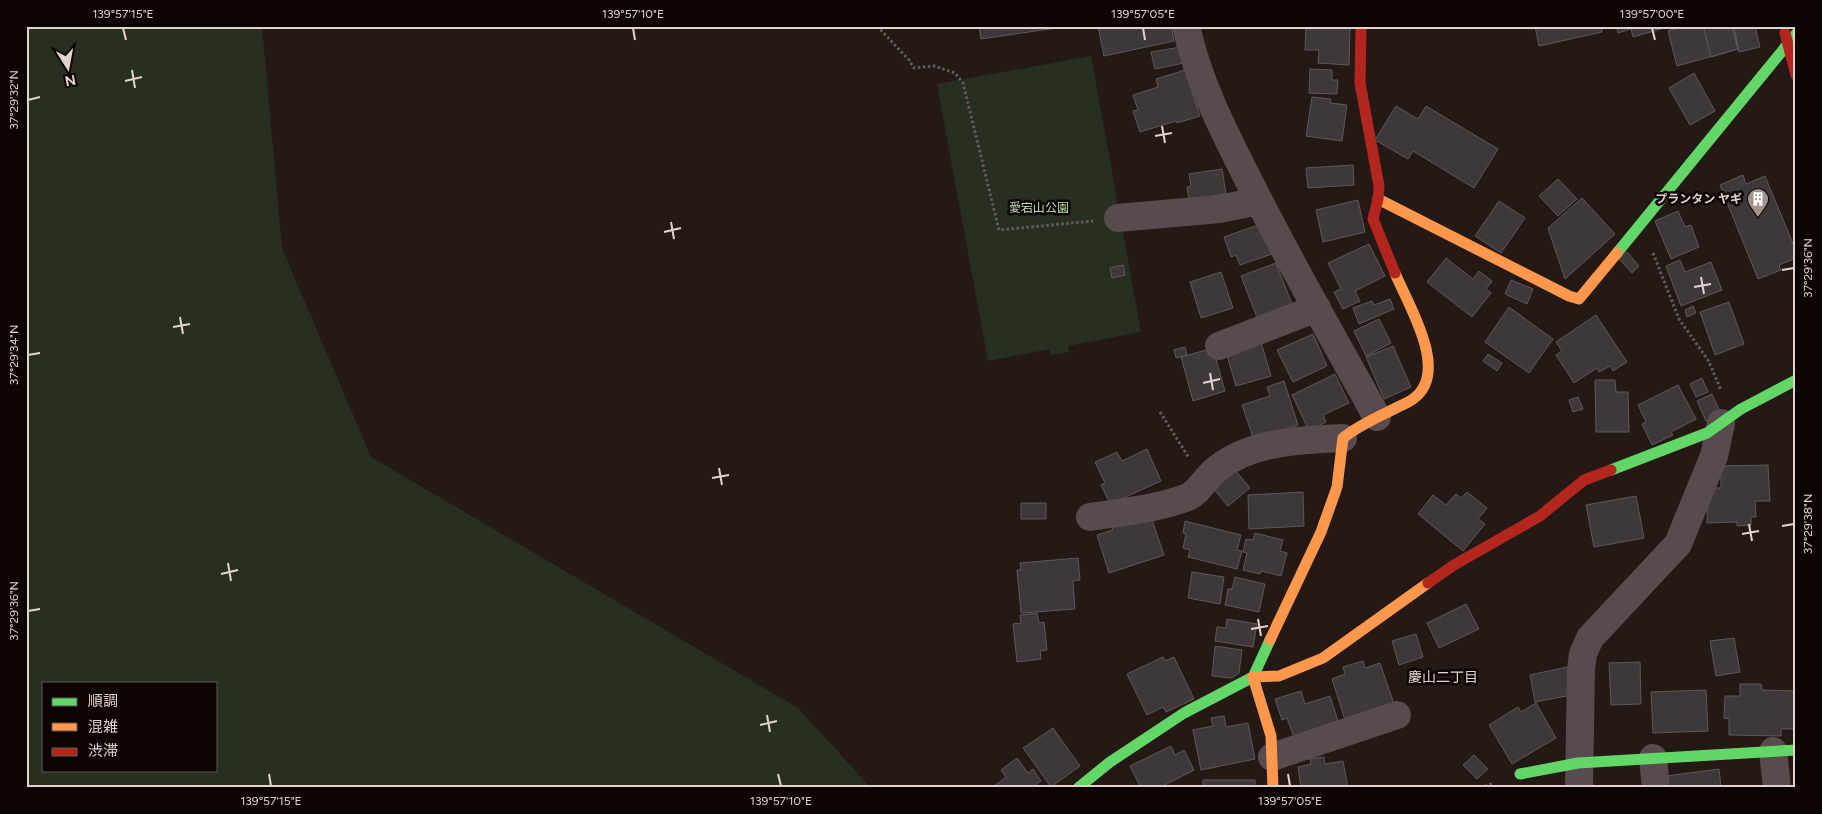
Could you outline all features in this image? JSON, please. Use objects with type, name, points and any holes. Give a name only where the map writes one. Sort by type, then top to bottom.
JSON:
[{"type":"street","points":[[1186,26],[1208,93],[1259,201],[1377,417]]},
{"type":"street","points":[[1090,518],[1159,505],[1190,496],[1218,468],[1249,450],[1304,440],[1344,438],[1354,429],[1413,399],[1424,388],[1428,370],[1425,340],[1373,219],[1379,186],[1360,83],[1361,26]]},
{"type":"street","points":[[1783,26],[1796,76]]},
{"type":"street","points":[[1378,199],[1569,296],[1580,299],[1796,34]]},
{"type":"street","points":[[1118,218],[1219,209],[1259,201]]},
{"type":"street","points":[[1218,346],[1317,308]]},
{"type":"street","points":[[1078,788],[1110,762],[1184,713],[1254,677],[1278,676],[1323,658],[1454,565],[1540,516],[1584,480],[1707,433],[1741,409],[1796,380]]},
{"type":"street","points":[[1578,776],[1583,654],[1590,638],[1678,544],[1714,456],[1726,420]]},
{"type":"street","points":[[1273,788],[1271,736],[1254,677],[1321,532],[1337,487],[1344,438]]},
{"type":"street","points":[[1272,758],[1397,715]]},
{"type":"street","points":[[1520,774],[1578,776],[1653,758],[1784,750],[1777,788]]},
{"type":"street","points":[[1653,758],[1656,788]]},
{"type":"path","points":[[876,26],[909,60],[914,68],[934,66],[955,73],[963,83],[999,230],[1118,218]]},
{"type":"path","points":[[1640,224],[1679,319],[1708,360],[1720,386],[1726,420]]},
{"type":"path","points":[[1160,412],[1204,481]]},
{"type":"green space","points":[[26,26],[262,26],[282,248],[371,457],[798,708],[871,788],[26,788]]},
{"type":"green space","name":"愛宕山公園","points":[[1091,56],[1141,332],[1068,346],[1069,352],[1051,355],[1050,349],[988,361],[937,84]]},
{"type":"building","points":[[979,26],[1055,26],[1056,28],[981,39]]},
{"type":"building","points":[[1098,26],[1171,26],[1174,41],[1104,56]]},
{"type":"building","points":[[1306,26],[1350,26],[1349,65],[1318,63],[1319,50],[1305,50]]},
{"type":"building","points":[[1535,26],[1601,26],[1602,32],[1539,46]]},
{"type":"building","points":[[1616,26],[1671,26],[1633,37],[1631,29],[1618,33]]},
{"type":"building","points":[[1686,26],[1732,26],[1738,49],[1677,66],[1668,31]]},
{"type":"building","points":[[1703,26],[1732,26],[1738,49],[1711,57]]},
{"type":"building","points":[[1734,26],[1755,26],[1760,47],[1739,52]]},
{"type":"building","points":[[1181,47],[1184,63],[1155,69],[1151,52]]},
{"type":"building","points":[[1310,69],[1332,70],[1332,80],[1338,80],[1337,94],[1309,93]]},
{"type":"building","points":[[1185,70],[1200,116],[1140,132],[1133,111],[1138,110],[1133,95],[1158,87],[1156,79]]},
{"type":"building","points":[[1694,73],[1715,111],[1690,125],[1669,88]]},
{"type":"building","points":[[1312,97],[1331,99],[1330,103],[1347,105],[1342,141],[1306,136]]},
{"type":"building","points":[[1396,106],[1418,119],[1426,106],[1498,149],[1474,188],[1413,151],[1408,159],[1375,140]]},
{"type":"building","points":[[1353,165],[1354,185],[1308,188],[1306,168]]},
{"type":"building","points":[[1222,169],[1226,194],[1189,200],[1187,187],[1191,186],[1189,174]]},
{"type":"building","name":"プランタン ヤギ","points":[[1743,175],[1746,184],[1765,176],[1796,251],[1796,258],[1779,265],[1781,270],[1758,279],[1720,185]]},
{"type":"building","points":[[1558,179],[1577,199],[1558,216],[1539,196]]},
{"type":"building","points":[[1582,198],[1615,234],[1565,279],[1548,228]]},
{"type":"building","points":[[1358,200],[1365,232],[1323,242],[1316,210]]},
{"type":"building","points":[[1499,201],[1525,218],[1501,253],[1475,236]]},
{"type":"building","points":[[1678,211],[1685,227],[1691,225],[1699,247],[1671,259],[1655,221]]},
{"type":"building","points":[[1261,224],[1272,254],[1240,265],[1236,255],[1231,257],[1224,237]]},
{"type":"building","points":[[1369,244],[1385,276],[1355,291],[1360,301],[1343,309],[1334,292],[1341,289],[1328,263]]},
{"type":"building","points":[[1627,252],[1639,266],[1632,273],[1619,259]]},
{"type":"building","points":[[1446,258],[1473,279],[1479,271],[1492,281],[1486,289],[1491,293],[1472,317],[1427,282]]},
{"type":"building","points":[[1680,260],[1685,272],[1711,262],[1722,290],[1681,306],[1666,266]]},
{"type":"building","points":[[1276,263],[1293,307],[1258,320],[1241,276]]},
{"type":"building","points":[[1123,265],[1125,275],[1112,278],[1110,268]]},
{"type":"building","points":[[1221,272],[1233,308],[1201,318],[1190,282]]},
{"type":"building","points":[[1511,280],[1533,289],[1527,304],[1505,294]]},
{"type":"building","points":[[1390,299],[1394,309],[1359,324],[1353,308],[1372,301],[1374,305]]},
{"type":"building","points":[[1729,302],[1744,344],[1715,355],[1700,312]]},
{"type":"building","points":[[1693,306],[1696,313],[1687,317],[1685,310]]},
{"type":"building","points":[[1509,307],[1553,339],[1529,373],[1485,342]]},
{"type":"building","points":[[1596,315],[1627,362],[1613,371],[1610,366],[1599,372],[1597,368],[1574,383],[1556,355],[1562,351],[1556,342]]},
{"type":"building","points":[[1379,319],[1391,343],[1366,356],[1354,331]]},
{"type":"building","points":[[1313,334],[1327,366],[1293,382],[1277,350]]},
{"type":"building","points":[[1261,342],[1271,376],[1236,386],[1226,352]]},
{"type":"building","points":[[1393,346],[1411,387],[1384,399],[1366,357]]},
{"type":"building","points":[[1185,347],[1187,355],[1176,358],[1174,350]]},
{"type":"building","points":[[1213,348],[1225,391],[1193,401],[1181,357]]},
{"type":"building","points":[[1488,354],[1502,363],[1497,371],[1483,361]]},
{"type":"building","points":[[1335,374],[1349,403],[1323,415],[1326,422],[1309,431],[1292,395]]},
{"type":"building","points":[[1702,378],[1708,392],[1696,397],[1690,384]]},
{"type":"building","points":[[1595,380],[1615,380],[1616,392],[1628,392],[1629,432],[1596,432]]},
{"type":"building","points":[[1284,381],[1298,425],[1275,433],[1255,443],[1242,405],[1270,396],[1267,387]]},
{"type":"building","points":[[1678,385],[1696,419],[1671,432],[1673,435],[1652,445],[1642,424],[1646,422],[1638,405]]},
{"type":"building","points":[[1712,394],[1721,414],[1706,421],[1697,401]]},
{"type":"building","points":[[1578,397],[1583,409],[1573,412],[1569,400]]},
{"type":"building","points":[[1147,449],[1161,481],[1110,504],[1101,485],[1105,483],[1095,462],[1117,452],[1122,461]]},
{"type":"building","points":[[1768,465],[1770,501],[1755,501],[1756,517],[1751,517],[1751,525],[1737,526],[1737,522],[1707,523],[1708,488],[1721,488],[1721,466]]},
{"type":"building","points":[[1235,470],[1250,488],[1228,506],[1213,488]]},
{"type":"building","points":[[1303,492],[1304,526],[1249,529],[1248,495]]},
{"type":"building","points":[[1467,492],[1487,508],[1478,519],[1485,524],[1463,551],[1418,514],[1433,495],[1446,505],[1456,494],[1461,498]]},
{"type":"building","points":[[1636,496],[1644,538],[1594,547],[1586,505]]},
{"type":"building","points":[[1021,503],[1046,503],[1046,519],[1021,519]]},
{"type":"building","points":[[1151,517],[1164,555],[1109,573],[1097,535],[1113,530],[1112,527]]},
{"type":"building","points":[[1185,521],[1241,535],[1237,550],[1242,551],[1237,569],[1188,557],[1190,550],[1183,548],[1186,534],[1183,533]]},
{"type":"building","points":[[1255,533],[1283,540],[1280,551],[1287,553],[1281,576],[1261,571],[1260,574],[1243,570],[1247,553],[1243,552],[1246,539],[1253,540]]},
{"type":"building","points":[[1078,558],[1080,580],[1073,581],[1075,609],[1021,613],[1017,570],[1021,570],[1020,563]]},
{"type":"building","points":[[1192,572],[1224,577],[1220,604],[1188,598]]},
{"type":"building","points":[[1235,577],[1265,584],[1259,612],[1225,605],[1228,589],[1232,589]]},
{"type":"building","points":[[1466,604],[1479,629],[1439,648],[1427,623]]},
{"type":"building","points":[[1037,613],[1039,623],[1044,622],[1047,650],[1040,651],[1041,659],[1017,662],[1013,624],[1021,623],[1020,615]]},
{"type":"building","points":[[1227,619],[1257,624],[1253,647],[1215,641],[1217,627],[1226,628]]},
{"type":"building","points":[[1416,634],[1423,657],[1399,665],[1392,641]]},
{"type":"building","points":[[1734,638],[1740,672],[1716,676],[1710,641]]},
{"type":"building","points":[[1215,646],[1242,650],[1239,673],[1232,678],[1212,676]]},
{"type":"building","points":[[1163,657],[1165,661],[1174,657],[1194,699],[1166,712],[1163,707],[1147,715],[1127,674]]},
{"type":"building","points":[[1363,661],[1365,668],[1380,663],[1394,704],[1345,720],[1332,679],[1345,674],[1343,667]]},
{"type":"building","points":[[1640,662],[1641,704],[1611,705],[1609,663]]},
{"type":"building","points":[[1567,667],[1572,695],[1535,702],[1530,675]]},
{"type":"building","points":[[1740,684],[1761,684],[1762,690],[1796,691],[1796,729],[1781,729],[1781,736],[1729,735],[1729,719],[1724,718],[1725,696],[1740,696]]},
{"type":"building","points":[[1706,690],[1708,731],[1653,733],[1651,692]]},
{"type":"building","points":[[1301,691],[1305,704],[1330,696],[1338,721],[1294,737],[1287,718],[1282,720],[1275,699]]},
{"type":"building","points":[[1536,703],[1556,738],[1512,764],[1489,725],[1518,707],[1521,712]]},
{"type":"building","points":[[1224,716],[1226,727],[1248,723],[1255,759],[1201,770],[1193,730],[1213,726],[1211,718]]},
{"type":"building","points":[[1053,728],[1080,766],[1051,787],[1023,748]]},
{"type":"building","points":[[1171,746],[1175,755],[1184,750],[1194,770],[1159,788],[1141,788],[1130,766]]},
{"type":"building","points":[[1474,755],[1488,769],[1477,779],[1463,765]]},
{"type":"building","points":[[1324,757],[1325,764],[1343,761],[1348,788],[1301,788],[1298,767],[1311,764],[1310,759]]},
{"type":"building","points":[[1017,758],[1028,773],[1033,769],[1041,781],[1035,785],[1038,788],[992,788],[1006,777],[1001,770]]},
{"type":"building","points":[[1719,769],[1721,788],[1667,788],[1666,776]]},
{"type":"building","points":[[1203,780],[1255,780],[1255,788],[1203,788]]},
{"type":"traffic: fast","points":[[1617,253],[1796,34]]},
{"type":"traffic: fast","points":[[1611,470],[1707,433],[1741,409],[1796,380]]},
{"type":"traffic: fast","points":[[1078,788],[1110,762],[1184,713],[1253,677],[1270,640]]},
{"type":"traffic: fast","points":[[1520,774],[1578,763],[1796,750]]},
{"type":"traffic: slow","points":[[1378,199],[1569,296],[1579,299],[1617,253]]},
{"type":"traffic: slow","points":[[1270,640],[1321,532],[1337,487],[1343,438],[1362,425],[1413,399],[1424,387],[1428,372],[1423,338],[1395,273]]},
{"type":"traffic: slow","points":[[1273,788],[1271,736],[1253,677],[1279,676],[1323,658],[1428,583]]},
{"type":"traffic: jam","points":[[1361,26],[1360,83],[1379,186],[1373,219],[1395,273]]},
{"type":"traffic: jam","points":[[1785,33],[1796,75]]},
{"type":"traffic: jam","points":[[1428,583],[1454,565],[1540,516],[1584,480],[1611,470]]},
{"type":"place","name":"プランタン ヤギ","points":[[1758,218]]},
{"type":"district","name":"慶山二丁目","points":[[1443,677]]}]
